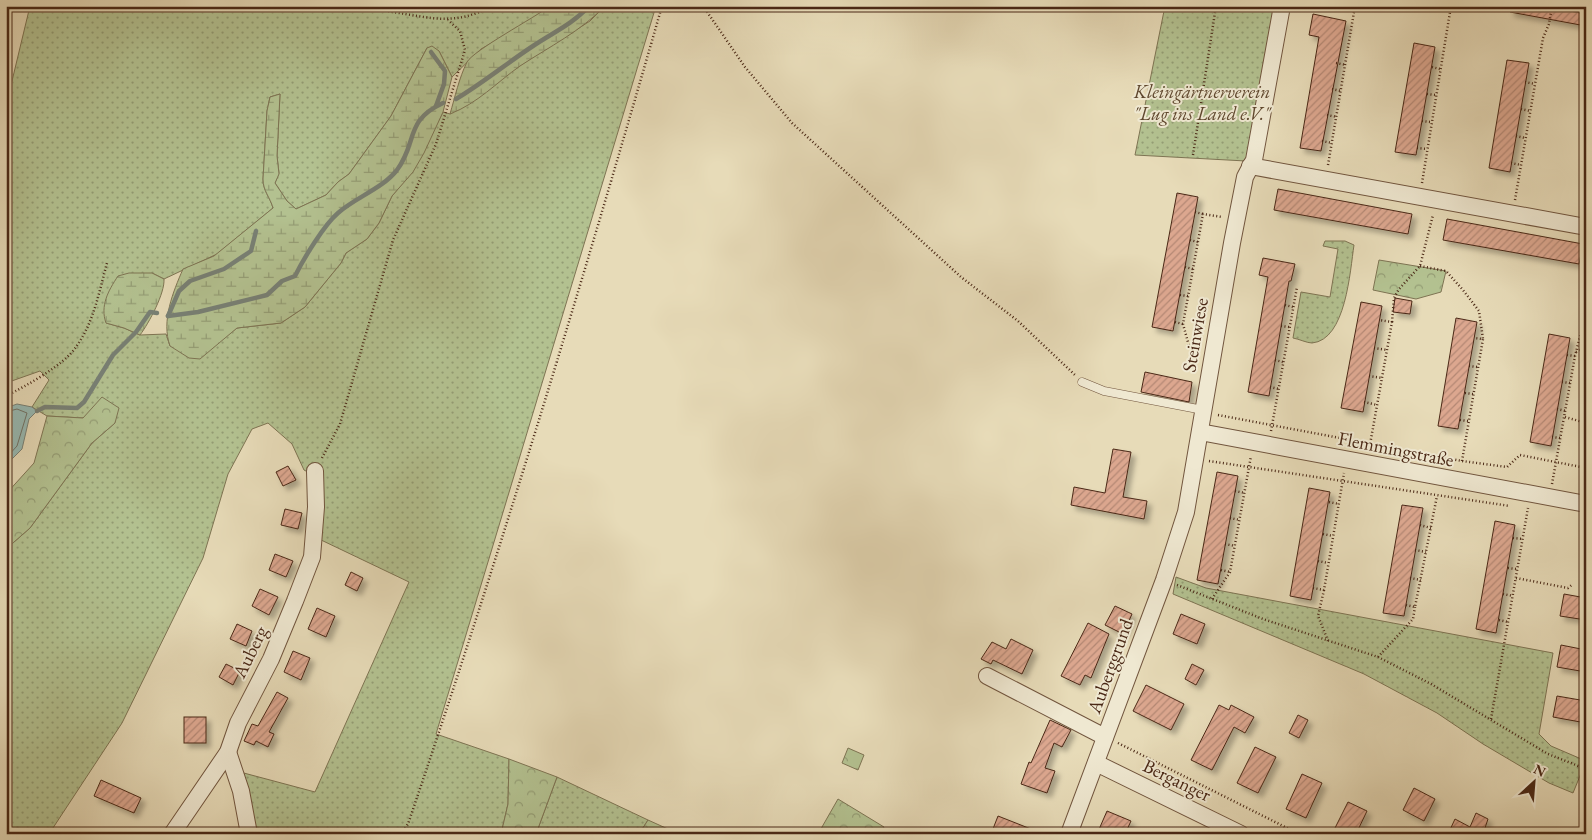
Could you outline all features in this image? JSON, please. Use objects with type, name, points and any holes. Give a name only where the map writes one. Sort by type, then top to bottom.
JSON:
[{"type":"street","name":"Steinwiese","points":[[1186,512],[1200,432],[1207,412],[1212,352],[1236,220],[1245,177],[1254,160],[1282,6]]},
{"type":"street","points":[[1250,166],[1586,227]]},
{"type":"street","name":"Flemmingstraße","points":[[1200,432],[1440,477],[1529,502],[1550,498],[1586,504]]},
{"type":"street","name":"Auberg","points":[[172,834],[228,752],[238,723],[288,618],[312,557],[316,508],[315,471]]},
{"type":"street","name":"Auberggrund","points":[[1069,834],[1164,580],[1186,512]]},
{"type":"street","points":[[987,676],[1105,737]]},
{"type":"street","points":[[228,752],[241,791],[249,834]]},
{"type":"street","name":"Berganger","points":[[1096,763],[1241,834]]},
{"type":"lane","points":[[1082,382],[1104,390],[1207,412]]},
{"type":"path","points":[[342,6],[394,12],[417,18],[448,20],[476,15],[492,6]]},
{"type":"path","points":[[401,834],[408,824],[445,717],[556,366],[662,6]]},
{"type":"path","points":[[703,6],[744,67],[792,123],[961,277],[1018,321],[1082,382]]},
{"type":"path","points":[[1194,155],[1216,6]]},
{"type":"path","points":[[1326,180],[1355,6]]},
{"type":"path","points":[[1421,197],[1450,6]]},
{"type":"path","points":[[1512,213],[1543,38],[1549,24],[1552,6]]},
{"type":"path","points":[[315,471],[340,424],[393,240],[436,144],[465,50],[460,31],[448,20]]},
{"type":"path","points":[[1336,63],[1346,64]]},
{"type":"path","points":[[1432,67],[1440,69]]},
{"type":"path","points":[[1526,82],[1535,84]]},
{"type":"path","points":[[1332,89],[1341,91]]},
{"type":"path","points":[[1427,94],[1436,96]]},
{"type":"path","points":[[1521,109],[1530,111]]},
{"type":"path","points":[[1327,115],[1337,117]]},
{"type":"path","points":[[1422,121],[1431,122]]},
{"type":"path","points":[[1516,136],[1525,138]]},
{"type":"path","points":[[1322,141],[1332,143]]},
{"type":"path","points":[[1417,148],[1427,149]]},
{"type":"path","points":[[1512,163],[1521,165]]},
{"type":"path","points":[[1195,212],[1236,220]]},
{"type":"path","points":[[1203,214],[1183,324],[1188,346],[1212,352]]},
{"type":"path","points":[[1367,464],[1392,322],[1394,298],[1399,289],[1420,266],[1431,223]]},
{"type":"path","points":[[1190,240],[1198,242]]},
{"type":"path","points":[[6,396],[40,377],[76,348],[92,318],[107,263]]},
{"type":"path","points":[[1420,266],[1446,271],[1479,311],[1482,340],[1462,461]]},
{"type":"path","points":[[1185,267],[1193,269]]},
{"type":"path","points":[[1212,600],[1230,572],[1249,467],[1272,425],[1296,287]]},
{"type":"path","points":[[1180,294],[1188,296]]},
{"type":"path","points":[[1285,305],[1293,307]]},
{"type":"path","points":[[1550,498],[1575,356],[1586,313]]},
{"type":"path","points":[[1379,320],[1392,322]]},
{"type":"path","points":[[1175,322],[1183,324]]},
{"type":"path","points":[[1281,326],[1289,327]]},
{"type":"path","points":[[1474,338],[1482,340]]},
{"type":"path","points":[[1576,352],[1586,346]]},
{"type":"path","points":[[1374,348],[1387,350]]},
{"type":"path","points":[[1567,355],[1575,356]]},
{"type":"path","points":[[1275,360],[1283,362]]},
{"type":"path","points":[[1469,366],[1478,367]]},
{"type":"path","points":[[1369,376],[1382,378]]},
{"type":"path","points":[[1562,382],[1570,383]]},
{"type":"path","points":[[1270,387],[1278,389]]},
{"type":"path","points":[[1465,393],[1473,394]]},
{"type":"path","points":[[1364,402],[1377,405]]},
{"type":"path","points":[[1557,409],[1566,411]]},
{"type":"path","points":[[1207,412],[1462,461],[1507,467],[1520,455],[1586,468]]},
{"type":"path","points":[[1565,417],[1586,423]]},
{"type":"path","points":[[1460,420],[1469,421]]},
{"type":"path","points":[[1552,437],[1561,438]]},
{"type":"path","points":[[1196,459],[1437,496],[1529,502],[1491,719]]},
{"type":"path","points":[[1328,641],[1318,616],[1346,460]]},
{"type":"path","points":[[1378,657],[1414,619],[1440,477]]},
{"type":"path","points":[[1235,491],[1245,493]]},
{"type":"path","points":[[1329,502],[1339,504]]},
{"type":"path","points":[[1230,518],[1240,520]]},
{"type":"path","points":[[1420,526],[1431,528]]},
{"type":"path","points":[[1323,534],[1333,536]]},
{"type":"path","points":[[1513,538],[1523,539]]},
{"type":"path","points":[[1225,544],[1235,546]]},
{"type":"path","points":[[1415,550],[1426,552]]},
{"type":"path","points":[[1318,562],[1328,563]]},
{"type":"path","points":[[1508,568],[1517,569]]},
{"type":"path","points":[[1221,570],[1230,572]]},
{"type":"path","points":[[1410,578],[1421,580]]},
{"type":"path","points":[[1516,578],[1568,588],[1573,584]]},
{"type":"path","points":[[1164,580],[1212,600],[1378,657],[1431,684],[1548,754],[1586,769]]},
{"type":"path","points":[[1314,588],[1324,590]]},
{"type":"path","points":[[1503,594],[1513,596]]},
{"type":"path","points":[[1406,605],[1415,607]]},
{"type":"path","points":[[1498,620],[1508,622]]},
{"type":"path","points":[[1105,737],[1299,834]]},
{"type":"green space","points":[[30,6],[437,6],[444,10],[452,6],[550,6],[530,21],[481,49],[452,77],[439,51],[427,48],[391,116],[349,174],[338,182],[326,195],[296,209],[287,201],[275,183],[279,173],[277,156],[280,94],[270,97],[267,111],[263,179],[264,187],[273,208],[217,254],[164,279],[152,273],[106,323],[140,335],[166,334],[170,346],[220,341],[237,328],[281,323],[305,307],[341,263],[346,253],[367,239],[379,223],[392,196],[413,171],[443,112],[450,114],[505,75],[590,21],[605,6],[656,6],[436,734],[509,759],[508,804],[501,834],[254,834],[240,772],[315,792],[409,582],[319,539],[319,478],[304,470],[292,444],[268,423],[252,429],[228,474],[203,558],[122,723],[49,834],[6,834],[6,549],[30,528],[92,443],[115,423],[83,418],[47,416],[32,407],[49,380],[40,371],[6,383],[6,106]]},
{"type":"green space","points":[[550,6],[605,6],[575,31],[520,66],[469,104],[450,114],[467,62],[492,42]]},
{"type":"green space","name":"Kleingärtnerverein \"Lug ins Land e.V.\"","points":[[1165,6],[1276,6],[1246,161],[1135,155]]},
{"type":"green space","points":[[432,46],[439,51],[452,77],[443,112],[413,172],[392,196],[379,223],[367,239],[346,253],[341,263],[305,307],[281,323],[237,328],[200,359],[189,358],[170,346],[167,327],[169,307],[183,269],[214,256],[273,208],[264,187],[263,179],[267,111],[270,97],[280,94],[277,156],[279,174],[275,183],[287,201],[296,209],[326,195],[338,182],[349,174],[391,116],[427,48]]},
{"type":"green space","points":[[1325,241],[1345,241],[1354,245],[1351,271],[1339,318],[1332,330],[1323,339],[1310,343],[1293,338],[1301,292],[1330,297],[1338,249],[1323,246]]},
{"type":"green space","points":[[1379,260],[1446,271],[1441,292],[1416,299],[1373,290]]},
{"type":"green space","points":[[129,273],[152,273],[164,279],[159,300],[140,335],[106,323],[104,317],[106,299],[111,287],[118,276]]},
{"type":"green space","points":[[102,397],[119,408],[115,423],[92,443],[30,528],[6,549],[6,494],[34,463],[47,416],[83,418]]},
{"type":"green space","points":[[1176,577],[1206,588],[1553,653],[1539,734],[1551,746],[1586,761],[1573,793],[1549,783],[1483,744],[1437,713],[1364,674],[1173,594]]},
{"type":"green space","points":[[848,748],[864,755],[858,770],[842,763]]},
{"type":"green space","points":[[509,759],[557,777],[536,834],[501,834],[508,804]]},
{"type":"green space","points":[[557,777],[648,820],[639,834],[536,834]]},
{"type":"green space","points":[[838,799],[884,827],[881,834],[818,834]]},
{"type":"green space","points":[[648,820],[679,834],[639,834]]},
{"type":"water","points":[[17,404],[32,407],[37,411],[29,419],[22,449],[6,465],[6,408]]},
{"type":"building","points":[[1510,6],[1543,6],[1586,14],[1586,26],[1510,12]]},
{"type":"building","points":[[1313,14],[1346,21],[1321,151],[1300,148],[1319,37],[1309,35]]},
{"type":"building","points":[[1414,43],[1435,47],[1416,155],[1395,152]]},
{"type":"building","points":[[1507,60],[1529,63],[1510,172],[1489,168]]},
{"type":"building","points":[[1278,189],[1412,214],[1408,234],[1274,210]]},
{"type":"building","points":[[1177,193],[1198,197],[1173,331],[1152,327]]},
{"type":"building","points":[[1447,219],[1583,244],[1579,264],[1443,240]]},
{"type":"building","points":[[1263,258],[1295,264],[1291,281],[1289,281],[1269,396],[1248,392],[1268,277],[1259,275]]},
{"type":"building","points":[[1395,298],[1412,301],[1410,314],[1393,312]]},
{"type":"building","points":[[1361,302],[1382,306],[1363,412],[1341,408]]},
{"type":"building","points":[[1456,318],[1477,322],[1458,429],[1438,426]]},
{"type":"building","points":[[1549,334],[1570,338],[1551,446],[1530,442]]},
{"type":"building","points":[[1145,372],[1192,382],[1189,402],[1141,392]]},
{"type":"building","points":[[1113,449],[1131,452],[1123,497],[1147,501],[1144,519],[1071,505],[1074,487],[1105,493]]},
{"type":"building","points":[[288,466],[296,480],[283,486],[276,472]]},
{"type":"building","points":[[1217,472],[1238,476],[1218,584],[1197,580]]},
{"type":"building","points":[[1309,488],[1330,492],[1311,600],[1290,596]]},
{"type":"building","points":[[1402,505],[1423,508],[1404,616],[1383,613]]},
{"type":"building","points":[[285,509],[302,513],[298,529],[281,525]]},
{"type":"building","points":[[1495,521],[1515,525],[1496,633],[1476,629]]},
{"type":"building","points":[[275,554],[293,561],[286,577],[269,570]]},
{"type":"building","points":[[351,572],[363,578],[357,591],[345,585]]},
{"type":"building","points":[[260,589],[278,597],[269,615],[252,606]]},
{"type":"building","points":[[1564,594],[1586,598],[1586,620],[1560,616]]},
{"type":"building","points":[[1115,606],[1132,614],[1123,634],[1105,625]]},
{"type":"building","points":[[317,608],[335,616],[326,637],[308,629]]},
{"type":"building","points":[[1181,614],[1205,624],[1197,644],[1173,634]]},
{"type":"building","points":[[1088,623],[1109,634],[1091,678],[1085,675],[1080,685],[1061,676]]},
{"type":"building","points":[[237,624],[252,631],[246,646],[230,639]]},
{"type":"building","points":[[1011,639],[1033,650],[1022,674],[993,660],[991,664],[981,659],[992,642],[1006,649]]},
{"type":"building","points":[[1561,645],[1586,650],[1586,672],[1557,667]]},
{"type":"building","points":[[293,651],[310,658],[301,680],[284,672]]},
{"type":"building","points":[[226,664],[240,671],[233,685],[219,677]]},
{"type":"building","points":[[1192,664],[1204,670],[1196,685],[1185,679]]},
{"type":"building","points":[[1146,685],[1184,704],[1171,730],[1133,711]]},
{"type":"building","points":[[277,692],[288,698],[269,732],[274,734],[268,747],[256,741],[254,745],[244,741],[252,724],[258,726]]},
{"type":"building","points":[[1557,696],[1586,701],[1586,723],[1553,717]]},
{"type":"building","points":[[1219,705],[1229,710],[1231,705],[1254,717],[1245,733],[1234,727],[1212,770],[1191,760]]},
{"type":"building","points":[[1298,715],[1308,720],[1299,738],[1289,733]]},
{"type":"building","points":[[184,717],[206,717],[206,743],[184,743]]},
{"type":"building","points":[[1050,720],[1071,730],[1062,747],[1054,743],[1045,768],[1055,771],[1047,793],[1021,784],[1029,762],[1031,763]]},
{"type":"building","points":[[1255,747],[1276,757],[1258,793],[1237,783]]},
{"type":"building","points":[[1302,774],[1322,783],[1306,818],[1286,809]]},
{"type":"building","points":[[101,780],[141,798],[134,813],[94,796]]},
{"type":"building","points":[[1414,788],[1435,799],[1424,821],[1403,810]]},
{"type":"building","points":[[1348,802],[1367,811],[1356,834],[1332,834]]},
{"type":"building","points":[[1107,811],[1131,821],[1125,834],[1097,834]]},
{"type":"building","points":[[1476,813],[1488,819],[1483,834],[1448,834],[1455,819],[1470,827]]},
{"type":"building","points":[[998,816],[1041,833],[1041,834],[991,834]]},
{"type":"waterway","points":[[456,99],[569,23],[589,6]]},
{"type":"waterway","points":[[431,52],[445,71],[444,84],[436,106]]},
{"type":"waterway","points":[[168,316],[198,312],[267,295],[282,281],[295,276],[327,225],[345,207],[391,177],[403,160],[413,133],[422,117],[443,103]]},
{"type":"waterway","points":[[168,316],[179,291],[190,281],[224,269],[251,251],[256,231]]},
{"type":"waterway","points":[[37,411],[45,407],[77,408],[84,402],[113,355],[136,332],[150,312],[157,313]]}]
